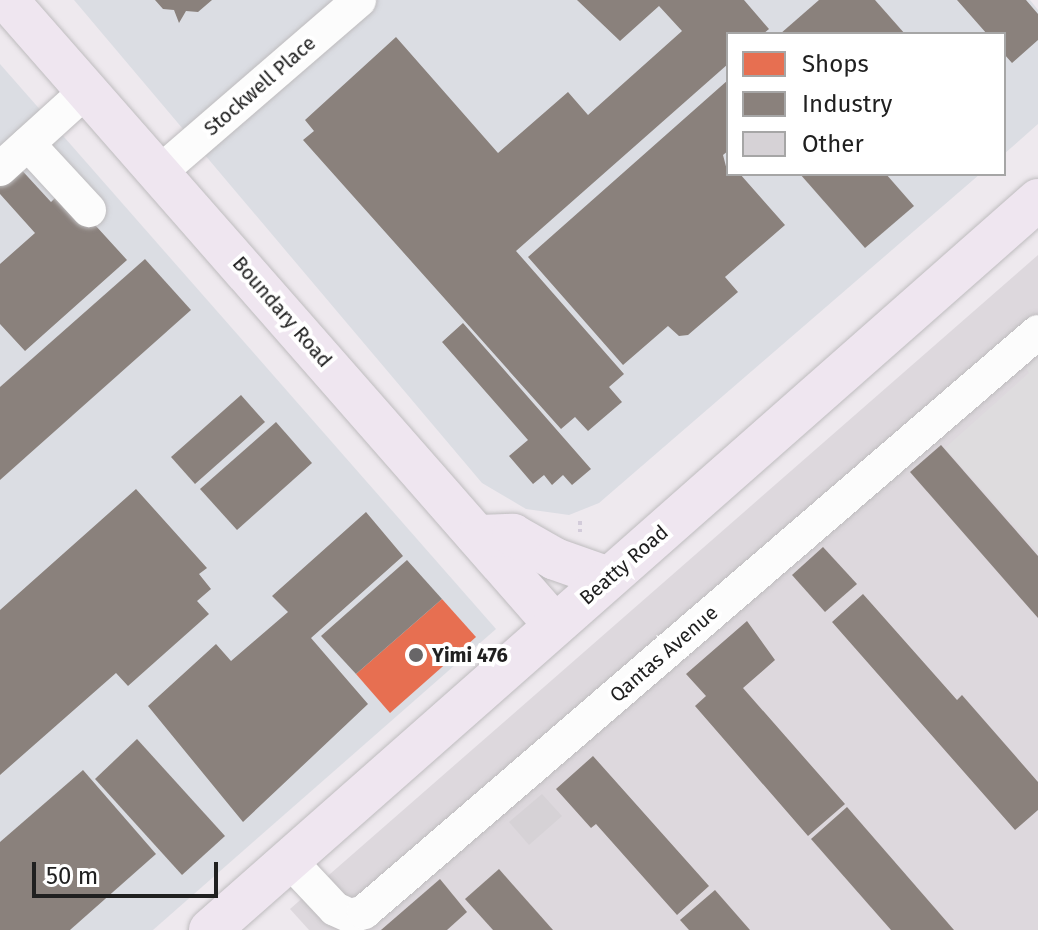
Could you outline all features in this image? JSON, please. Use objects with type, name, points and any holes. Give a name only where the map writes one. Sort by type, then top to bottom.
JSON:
[{"type":"main road","name":"Boundary Road","points":[[7,0],[555,625]]},
{"type":"main road","name":"Beatty Road","points":[[210,930],[1038,200]]},
{"type":"main road","points":[[477,536],[513,535],[555,559],[609,578]]},
{"type":"street","name":"Stockwell Place","points":[[160,172],[359,0]]},
{"type":"street","points":[[0,169],[87,90]]},
{"type":"street","points":[[28,144],[89,210]]},
{"type":"street","name":"Qantas Avenue","points":[[289,860],[335,909],[351,916],[364,912],[1038,332]]},
{"type":"shaded area","points":[[74,0],[1030,0],[1038,10],[1038,124],[1006,152],[1006,32],[726,32],[726,176],[978,176],[599,503],[569,515],[526,509],[482,483]]},
{"type":"shaded area","points":[[0,64],[496,629],[153,930],[0,930]]},
{"type":"shaded area","points":[[1038,255],[1038,930],[309,930],[290,909]]},
{"type":"shaded area","points":[[1038,357],[1038,552],[945,448],[1029,373],[1026,368]]},
{"type":"building: Shops","name":"Yimi 476","points":[[442,599],[476,637],[390,713],[356,674]]},
{"type":"building: Industry","points":[[155,0],[212,0],[198,12],[186,11],[179,23],[174,10],[163,9]]},
{"type":"building: Industry","points":[[577,0],[744,0],[769,29],[765,32],[726,32],[726,66],[516,251],[624,374],[609,387],[622,402],[588,431],[575,417],[561,429],[303,140],[314,131],[305,120],[396,37],[498,153],[568,92],[588,115],[682,31],[659,6],[620,41]]},
{"type":"building: Industry","points":[[819,0],[875,0],[903,32],[782,32]]},
{"type":"building: Industry","points":[[957,0],[1026,0],[1038,14],[1038,40],[1012,63],[1006,56],[1006,32],[985,32]]},
{"type":"building: Industry","points":[[726,82],[726,153],[723,155],[726,176],[742,176],[785,225],[725,277],[738,292],[688,335],[679,336],[668,326],[623,365],[528,257]]},
{"type":"building: Industry","points":[[17,165],[51,202],[57,196],[85,214],[127,260],[25,351],[0,324],[0,264],[35,233],[0,194],[0,181]]},
{"type":"building: Industry","points":[[802,176],[888,176],[914,206],[865,248]]},
{"type":"building: Industry","points":[[145,259],[191,310],[0,480],[0,387]]},
{"type":"building: Industry","points":[[463,323],[591,469],[572,485],[563,475],[552,485],[544,475],[533,484],[509,456],[528,440],[442,342]]},
{"type":"building: Industry","points":[[241,395],[265,422],[195,484],[171,457]]},
{"type":"building: Industry","points":[[276,422],[312,463],[237,530],[200,489]]},
{"type":"building: Industry","points":[[941,445],[1038,556],[1038,618],[910,472]]},
{"type":"building: Industry","points":[[136,489],[207,568],[199,574],[211,589],[197,601],[209,614],[128,686],[116,673],[0,775],[0,610]]},
{"type":"building: Industry","points":[[366,512],[403,556],[311,638],[368,704],[243,822],[148,706],[216,644],[231,661],[288,612],[272,596]]},
{"type":"building: Industry","points":[[823,547],[857,584],[825,612],[792,575]]},
{"type":"building: Industry","points":[[407,560],[442,599],[356,674],[321,636]]},
{"type":"building: Industry","points":[[863,594],[957,700],[962,695],[1038,782],[1038,810],[1015,830],[832,622]]},
{"type":"building: Industry","points":[[747,621],[775,660],[743,688],[845,804],[808,836],[695,706],[706,696],[686,674]]},
{"type":"building: Industry","points":[[137,739],[225,836],[182,875],[95,779]]},
{"type":"building: Industry","points":[[593,756],[709,886],[677,915],[596,824],[591,828],[556,789]]},
{"type":"building: Industry","points":[[83,770],[156,854],[70,930],[0,930],[0,842]]},
{"type":"building: Industry","points":[[847,807],[954,930],[891,930],[811,839]]},
{"type":"building: Industry","points":[[499,869],[553,930],[493,930],[465,899]]},
{"type":"building: Industry","points":[[440,879],[467,912],[447,930],[381,930]]},
{"type":"building: Industry","points":[[715,890],[750,930],[689,930],[680,920]]},
{"type":"building: Other","points":[[542,794],[562,816],[529,845],[509,822]]},
{"type":"place","name":"Yimi 476","points":[[416,655]]}]
